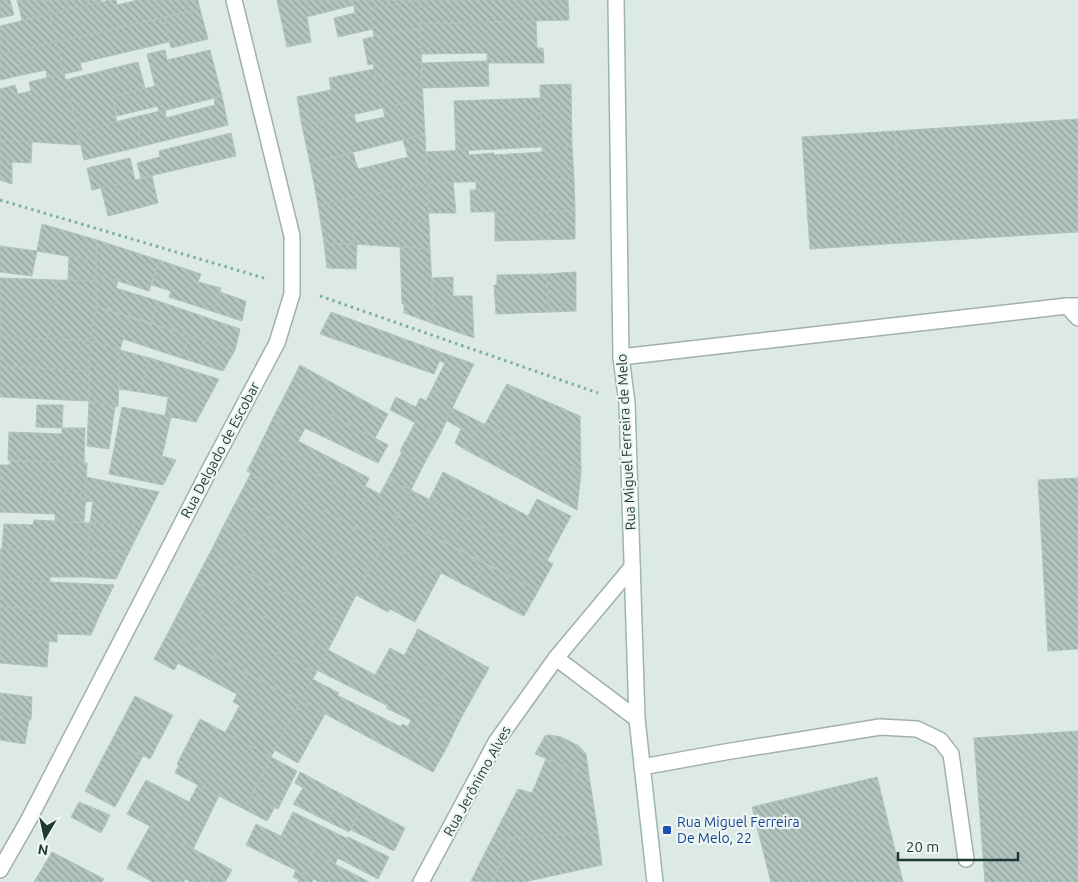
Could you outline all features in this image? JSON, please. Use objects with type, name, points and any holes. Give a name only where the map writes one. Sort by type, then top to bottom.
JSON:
[{"type":"street","name":"Rua Delgado de Escobar","points":[[0,870],[277,343],[292,294],[292,236],[234,0]]},
{"type":"street","name":"Rua Miguel Ferreira de Melo","points":[[616,0],[621,357],[626,403],[637,719],[655,882]]},
{"type":"street","points":[[621,357],[1073,306],[1078,318]]},
{"type":"street","name":"Rua Jerônimo Alves","points":[[421,882],[496,742],[556,658],[632,566]]},
{"type":"street","points":[[556,658],[637,719]]},
{"type":"street","points":[[642,767],[880,727],[918,730],[940,740],[951,754],[966,859]]},
{"type":"building","points":[[0,0],[10,0],[14,15],[0,18]]},
{"type":"building","points":[[17,0],[46,0],[49,14],[22,20]]},
{"type":"building","points":[[46,0],[101,0],[101,2],[49,14]]},
{"type":"building","points":[[116,0],[117,5],[138,0],[198,0],[200,9],[56,42],[49,14]]},
{"type":"building","points":[[277,0],[353,0],[354,5],[307,17],[311,42],[287,47]]},
{"type":"building","points":[[353,0],[369,0],[373,29],[338,37],[334,18],[355,13]]},
{"type":"building","points":[[369,0],[419,0],[419,1],[370,8]]},
{"type":"building","points":[[419,0],[568,0],[569,20],[420,24]]},
{"type":"building","points":[[419,1],[420,28],[374,37],[370,8]]},
{"type":"building","points":[[200,9],[208,39],[171,48],[164,18]]},
{"type":"building","points":[[49,14],[56,42],[0,55],[0,26]]},
{"type":"building","points":[[164,18],[169,42],[80,63],[82,70],[64,74],[56,42]]},
{"type":"building","points":[[536,21],[537,48],[543,48],[544,63],[487,63],[487,53],[421,54],[420,24]]},
{"type":"building","points":[[420,28],[422,76],[377,83],[373,64],[368,65],[363,39]]},
{"type":"building","points":[[56,42],[64,74],[47,78],[46,70],[22,75],[17,51]]},
{"type":"building","points":[[165,50],[167,60],[210,50],[222,96],[159,112],[158,106],[117,116],[112,97],[155,86],[147,54]]},
{"type":"building","points":[[17,51],[22,75],[0,80],[0,55]]},
{"type":"building","points":[[487,61],[489,86],[423,88],[422,63]]},
{"type":"building","points":[[138,62],[145,88],[112,97],[117,122],[78,132],[65,80]]},
{"type":"building","points":[[374,69],[377,83],[422,76],[423,99],[302,126],[297,97],[331,90],[329,78]]},
{"type":"building","points":[[64,74],[81,145],[0,140],[0,89],[15,85],[18,94],[31,91],[29,82]]},
{"type":"building","points":[[571,84],[572,146],[542,147],[540,85]]},
{"type":"building","points":[[222,96],[228,125],[143,146],[135,117],[165,110],[166,118],[215,105],[214,98]]},
{"type":"building","points":[[540,98],[542,147],[456,151],[454,101]]},
{"type":"building","points":[[423,99],[425,134],[310,163],[302,126],[354,114],[356,123],[385,117],[383,108]]},
{"type":"building","points":[[135,117],[143,146],[84,160],[78,132]]},
{"type":"building","points":[[1078,119],[1078,232],[902,243],[895,131]]},
{"type":"building","points":[[895,131],[902,243],[810,249],[802,137]]},
{"type":"building","points":[[231,133],[236,156],[141,178],[137,163],[160,157],[159,151]]},
{"type":"building","points":[[425,134],[427,183],[318,205],[310,163],[353,153],[358,169],[408,157],[403,140]]},
{"type":"building","points":[[0,140],[32,142],[31,163],[12,162],[12,184],[0,180]]},
{"type":"building","points":[[572,146],[574,179],[427,183],[426,152],[468,150],[469,155],[494,153],[494,155],[542,152],[542,147]]},
{"type":"building","points":[[130,158],[135,180],[92,190],[87,168]]},
{"type":"building","points":[[152,176],[158,203],[108,216],[101,188]]},
{"type":"building","points":[[574,179],[575,211],[471,212],[470,190],[476,190],[476,181]]},
{"type":"building","points":[[453,182],[456,213],[429,213],[427,183]]},
{"type":"building","points":[[427,183],[429,223],[355,219],[353,244],[324,243],[318,205]]},
{"type":"building","points":[[575,211],[575,239],[495,241],[495,212]]},
{"type":"building","points":[[355,219],[429,223],[430,249],[353,244]]},
{"type":"building","points":[[42,224],[97,240],[96,261],[37,251]]},
{"type":"building","points":[[97,240],[159,260],[149,291],[96,274]]},
{"type":"building","points":[[324,243],[357,245],[356,269],[327,268]]},
{"type":"building","points":[[0,246],[37,251],[32,276],[0,272]]},
{"type":"building","points":[[400,247],[430,249],[434,324],[404,313]]},
{"type":"building","points":[[69,256],[96,261],[96,281],[68,280]]},
{"type":"building","points":[[159,260],[201,274],[198,282],[221,288],[214,312],[169,297],[171,291],[152,285]]},
{"type":"building","points":[[576,272],[576,311],[550,312],[546,274]]},
{"type":"building","points":[[96,274],[118,281],[116,288],[158,301],[151,323],[95,306]]},
{"type":"building","points":[[546,274],[550,312],[496,314],[494,285],[497,285],[497,275]]},
{"type":"building","points":[[453,277],[453,296],[472,296],[474,338],[434,324],[432,278]]},
{"type":"building","points":[[0,278],[57,280],[56,304],[50,303],[49,339],[0,337]]},
{"type":"building","points":[[57,280],[96,281],[96,307],[90,341],[49,339],[50,303],[56,304]]},
{"type":"building","points":[[220,292],[246,301],[242,321],[214,312]]},
{"type":"building","points":[[158,301],[240,329],[235,350],[151,323]]},
{"type":"building","points":[[96,307],[190,336],[181,358],[123,339],[120,350],[90,341]]},
{"type":"building","points":[[331,312],[443,353],[434,374],[320,334]]},
{"type":"building","points":[[190,336],[235,350],[223,371],[181,358]]},
{"type":"building","points":[[0,337],[90,341],[89,371],[0,366]]},
{"type":"building","points":[[90,341],[120,350],[118,407],[89,401]]},
{"type":"building","points":[[120,350],[150,358],[140,392],[119,389]]},
{"type":"building","points":[[443,353],[474,364],[456,400],[432,389],[445,363],[439,360]]},
{"type":"building","points":[[150,358],[219,379],[196,422],[165,416],[168,397],[140,392]]},
{"type":"building","points":[[300,365],[388,414],[375,438],[287,391]]},
{"type":"building","points":[[0,366],[89,371],[89,401],[0,397]]},
{"type":"building","points":[[507,384],[580,416],[581,472],[485,424]]},
{"type":"building","points":[[432,389],[456,400],[440,435],[390,410],[396,397],[416,407],[420,398],[426,401]]},
{"type":"building","points":[[287,391],[388,445],[378,463],[305,428],[302,434],[273,418]]},
{"type":"building","points":[[89,401],[115,406],[109,449],[87,446]]},
{"type":"building","points":[[37,405],[63,405],[62,428],[36,427]]},
{"type":"building","points":[[122,407],[171,417],[162,456],[176,460],[163,485],[109,474]]},
{"type":"building","points":[[452,408],[480,422],[466,450],[455,443],[461,429],[446,420]]},
{"type":"building","points":[[273,418],[302,434],[298,441],[369,478],[365,486],[380,494],[388,479],[411,490],[397,517],[260,445]]},
{"type":"building","points":[[480,422],[581,472],[577,510],[466,450]]},
{"type":"building","points":[[415,423],[440,435],[424,464],[400,451]]},
{"type":"building","points":[[62,428],[85,428],[84,463],[8,460],[9,432],[62,434]]},
{"type":"building","points":[[260,445],[397,517],[384,543],[247,471]]},
{"type":"building","points":[[402,452],[424,464],[411,490],[388,479]]},
{"type":"building","points":[[10,461],[87,463],[86,494],[0,489],[0,465],[10,465]]},
{"type":"building","points":[[443,472],[528,516],[537,499],[571,516],[547,561],[429,500]]},
{"type":"building","points":[[251,473],[384,543],[369,571],[237,500]]},
{"type":"building","points":[[86,477],[159,492],[143,524],[90,523],[93,501],[86,502]]},
{"type":"building","points":[[1078,478],[1078,649],[1048,651],[1038,480]]},
{"type":"building","points":[[0,489],[86,494],[84,522],[55,521],[55,514],[0,512]]},
{"type":"building","points":[[411,490],[465,518],[451,545],[397,517]]},
{"type":"building","points":[[237,500],[369,571],[356,595],[224,525]]},
{"type":"building","points":[[397,517],[485,564],[472,589],[384,543]]},
{"type":"building","points":[[465,518],[553,564],[538,591],[451,545]]},
{"type":"building","points":[[34,520],[90,523],[88,551],[2,549],[4,524],[33,525]]},
{"type":"building","points":[[90,523],[143,524],[129,552],[88,551]]},
{"type":"building","points":[[224,525],[356,595],[342,623],[210,553]]},
{"type":"building","points":[[384,543],[441,573],[415,622],[390,609],[388,612],[356,595]]},
{"type":"building","points":[[0,549],[88,551],[85,577],[50,577],[50,582],[0,580]]},
{"type":"building","points":[[88,551],[129,552],[116,579],[85,577]]},
{"type":"building","points":[[210,553],[342,623],[328,650],[195,581]]},
{"type":"building","points":[[485,564],[538,591],[524,616],[472,589]]},
{"type":"building","points":[[0,580],[114,585],[101,612],[0,607]]},
{"type":"building","points":[[195,581],[328,650],[316,673],[183,604]]},
{"type":"building","points":[[183,604],[316,673],[301,701],[168,633]]},
{"type":"building","points":[[0,607],[101,612],[91,635],[57,634],[57,642],[0,638]]},
{"type":"building","points":[[418,629],[489,668],[475,693],[404,656]]},
{"type":"building","points":[[168,633],[247,674],[237,694],[178,663],[174,670],[154,659]]},
{"type":"building","points":[[0,638],[49,641],[47,667],[0,663]]},
{"type":"building","points":[[390,648],[475,693],[460,720],[375,675]]},
{"type":"building","points":[[328,650],[460,720],[447,747],[408,727],[411,720],[386,708],[388,706],[317,670]]},
{"type":"building","points":[[247,674],[301,701],[286,729],[233,702]]},
{"type":"building","points":[[312,679],[339,693],[337,695],[401,727],[402,724],[447,747],[433,772],[301,701]]},
{"type":"building","points":[[0,693],[32,697],[31,720],[0,715]]},
{"type":"building","points":[[135,696],[173,715],[150,759],[112,740]]},
{"type":"building","points":[[301,701],[325,714],[298,763],[275,750]]},
{"type":"building","points":[[240,705],[286,729],[271,757],[225,733]]},
{"type":"building","points":[[0,715],[29,719],[25,744],[0,740]]},
{"type":"building","points":[[200,719],[271,757],[244,809],[175,773],[179,765],[177,764]]},
{"type":"building","points":[[1078,731],[1078,882],[985,882],[974,738]]},
{"type":"building","points":[[545,736],[561,737],[579,746],[586,754],[589,776],[535,754]]},
{"type":"building","points":[[112,740],[143,756],[115,807],[85,791]]},
{"type":"building","points":[[271,757],[297,771],[278,809],[252,795]]},
{"type":"building","points":[[546,759],[589,776],[598,832],[492,839],[518,789],[532,793]]},
{"type":"building","points":[[300,772],[341,794],[327,821],[293,804],[303,788],[295,783]]},
{"type":"building","points":[[877,777],[903,882],[771,882],[752,807]]},
{"type":"building","points":[[146,780],[189,802],[198,785],[219,796],[193,849],[127,814]]},
{"type":"building","points":[[341,794],[362,805],[349,832],[327,821]]},
{"type":"building","points":[[252,795],[275,807],[267,821],[244,809]]},
{"type":"building","points":[[79,802],[110,815],[101,833],[71,817]]},
{"type":"building","points":[[362,805],[405,828],[394,851],[351,830]]},
{"type":"building","points":[[293,812],[348,839],[335,864],[281,836]]},
{"type":"building","points":[[256,824],[369,882],[319,882],[246,845]]},
{"type":"building","points":[[150,826],[216,861],[206,882],[191,882],[185,879],[184,882],[153,882],[127,868]]},
{"type":"building","points":[[598,832],[602,865],[524,882],[492,882],[511,838]]},
{"type":"building","points":[[348,837],[389,857],[378,879],[338,858]]},
{"type":"building","points":[[511,838],[492,882],[471,881],[492,839]]},
{"type":"building","points":[[52,852],[104,879],[102,882],[34,882]]},
{"type":"building","points":[[216,861],[232,870],[225,882],[206,882]]},
{"type":"building","points":[[296,870],[313,879],[312,882],[297,882],[299,880],[293,877]]},
{"type":"place","name":"Rua Miguel Ferreira De Melo, 22","points":[[667,830]]}]
